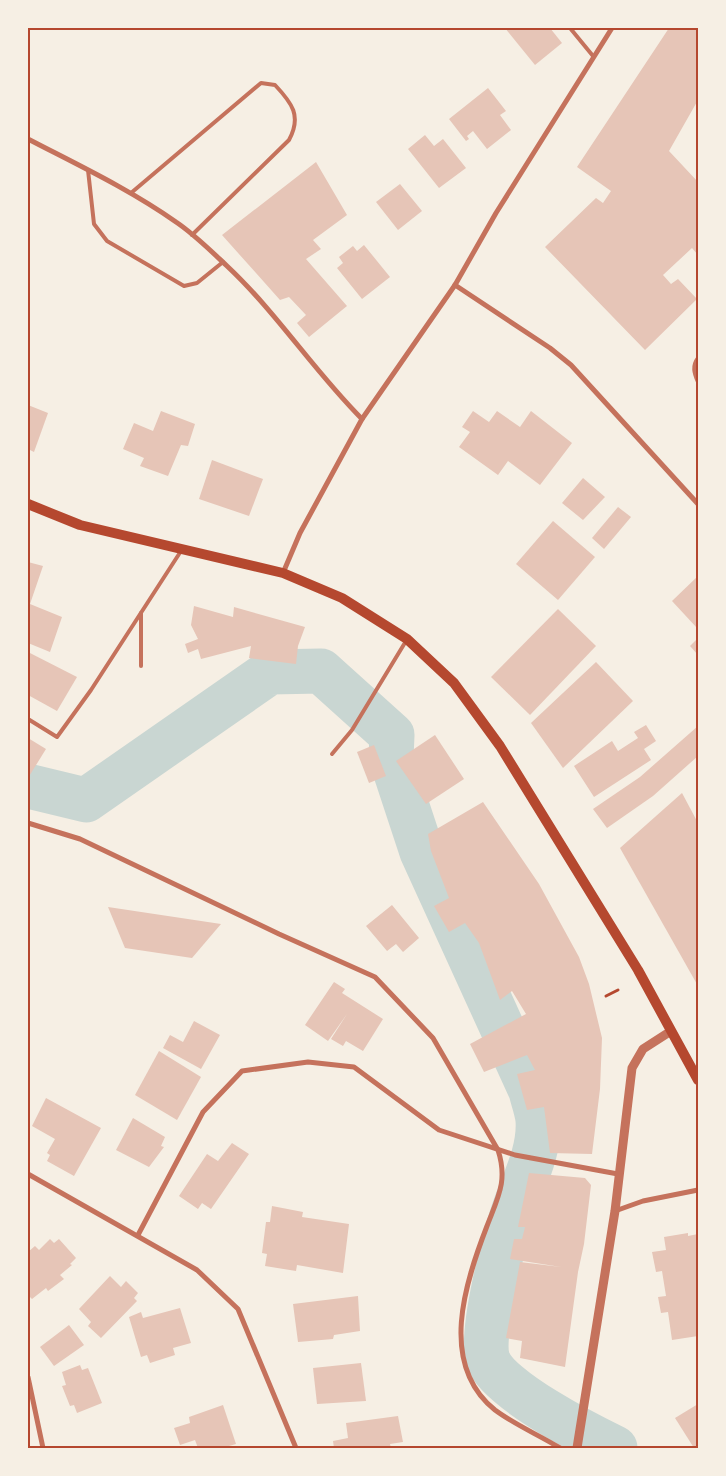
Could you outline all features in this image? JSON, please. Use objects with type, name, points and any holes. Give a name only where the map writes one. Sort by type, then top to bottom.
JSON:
[{"type":"main road","points":[[28,504],[80,525],[283,573],[342,598],[407,639],[454,683],[500,746],[583,878],[698,1080]]},
{"type":"street","points":[[283,573],[300,533],[362,420],[455,285],[501,205],[612,28]]},
{"type":"street","points":[[28,139],[131,193],[178,223],[223,262],[266,308],[336,393],[362,420]]},
{"type":"street","points":[[455,285],[550,348],[571,365],[698,504]]},
{"type":"street","points":[[28,823],[80,839],[279,934],[375,977],[432,1038],[498,1150],[503,1183],[483,1236],[461,1309],[462,1354],[467,1374],[494,1408],[516,1424],[560,1448]]},
{"type":"street","points":[[577,1447],[615,1211],[632,1068],[643,1049],[671,1031]]},
{"type":"street","points":[[138,1235],[203,1112],[242,1071],[308,1062],[354,1068],[439,1130],[498,1150],[526,1157],[618,1174]]},
{"type":"street","points":[[28,1174],[197,1270],[238,1309],[296,1448]]},
{"type":"street","points":[[615,1211],[643,1201],[698,1190]]},
{"type":"street","points":[[28,1377],[43,1448]]},
{"type":"lane","points":[[570,28],[593,56]]},
{"type":"lane","points":[[131,193],[261,83],[275,85],[295,114],[296,127],[293,133],[289,140],[192,235]]},
{"type":"lane","points":[[88,170],[94,224],[107,241],[184,286],[197,283],[223,262]]},
{"type":"lane","points":[[698,358],[695,363],[694,372],[698,382]]},
{"type":"lane","points":[[28,720],[57,737],[91,690],[182,549]]},
{"type":"lane","points":[[141,613],[141,666]]},
{"type":"lane","points":[[332,754],[352,730],[407,639]]},
{"type":"path","points":[[606,996],[618,990]]},
{"type":"building","points":[[505,28],[550,28],[562,43],[535,65]]},
{"type":"building","points":[[669,28],[698,28],[698,100],[669,151],[698,182],[698,255],[692,248],[663,275],[671,284],[678,279],[697,299],[645,350],[545,247],[596,198],[603,203],[611,191],[577,167]]},
{"type":"building","points":[[488,88],[506,111],[500,115],[511,130],[487,149],[473,131],[467,136],[469,139],[466,141],[449,119]]},
{"type":"building","points":[[425,135],[434,146],[443,139],[466,168],[439,188],[408,149]]},
{"type":"building","points":[[316,162],[347,215],[313,240],[321,249],[306,259],[347,306],[309,337],[297,323],[306,315],[289,297],[280,300],[222,235]]},
{"type":"building","points":[[400,184],[422,211],[398,230],[376,202]]},
{"type":"building","points":[[364,245],[390,277],[362,299],[337,268],[343,263],[339,257],[353,246],[357,251]]},
{"type":"building","points":[[28,405],[48,413],[34,452],[28,449]]},
{"type":"building","points":[[161,411],[195,424],[188,446],[181,445],[168,476],[140,466],[144,458],[123,449],[134,423],[153,431]]},
{"type":"building","points":[[473,411],[489,422],[497,411],[520,427],[531,411],[572,443],[540,485],[508,461],[498,475],[459,447],[470,432],[462,427]]},
{"type":"building","points":[[212,460],[263,479],[249,516],[199,499]]},
{"type":"building","points":[[583,478],[605,497],[583,520],[562,503]]},
{"type":"building","points":[[618,507],[631,517],[604,549],[592,538]]},
{"type":"building","points":[[553,521],[595,557],[558,600],[516,564]]},
{"type":"building","points":[[28,562],[43,566],[30,604],[62,617],[50,652],[28,643]]},
{"type":"building","points":[[698,576],[698,626],[697,628],[672,601]]},
{"type":"building","points":[[194,606],[233,617],[234,607],[305,627],[298,646],[296,664],[249,658],[251,646],[201,659],[198,649],[188,653],[185,644],[198,639],[191,625]]},
{"type":"building","points":[[558,609],[596,646],[530,715],[491,677]]},
{"type":"building","points":[[698,638],[698,655],[690,646]]},
{"type":"building","points":[[28,652],[77,677],[57,711],[28,695]]},
{"type":"building","points":[[596,662],[633,701],[563,768],[531,723]]},
{"type":"building","points":[[646,725],[656,741],[644,749],[651,760],[594,797],[574,766],[612,741],[618,751],[638,738],[634,732]]},
{"type":"building","points":[[698,726],[698,756],[653,796],[607,828],[593,809],[640,777]]},
{"type":"building","points":[[435,735],[464,779],[426,804],[396,761]]},
{"type":"building","points":[[28,738],[46,749],[28,778]]},
{"type":"building","points":[[374,745],[386,776],[369,783],[357,752]]},
{"type":"building","points":[[682,793],[698,823],[698,986],[620,848]]},
{"type":"building","points":[[483,802],[539,884],[579,957],[589,984],[602,1038],[600,1089],[592,1154],[550,1153],[544,1107],[527,1110],[517,1074],[535,1070],[527,1055],[484,1072],[470,1044],[526,1014],[512,991],[500,1000],[479,943],[465,923],[449,932],[434,906],[449,898],[431,851],[428,834]]},
{"type":"building","points":[[392,905],[419,938],[403,952],[396,944],[387,951],[366,926]]},
{"type":"building","points":[[108,907],[221,924],[192,958],[125,948]]},
{"type":"building","points":[[334,982],[345,989],[342,993],[383,1019],[363,1051],[346,1041],[343,1046],[331,1039],[347,1014],[328,1041],[305,1025]]},
{"type":"building","points":[[194,1021],[220,1035],[201,1069],[163,1048],[170,1035],[183,1042]]},
{"type":"building","points":[[159,1051],[201,1077],[177,1120],[135,1095]]},
{"type":"building","points":[[46,1098],[101,1128],[74,1176],[47,1161],[50,1155],[47,1153],[55,1139],[32,1126]]},
{"type":"building","points":[[133,1118],[165,1137],[161,1146],[164,1147],[149,1167],[116,1150]]},
{"type":"building","points":[[232,1143],[249,1154],[211,1209],[202,1203],[198,1209],[179,1196],[207,1154],[218,1161]]},
{"type":"building","points":[[529,1173],[585,1178],[591,1185],[565,1367],[520,1358],[522,1341],[506,1338],[520,1262],[561,1267],[510,1259],[514,1239],[522,1239],[525,1227],[518,1227]]},
{"type":"building","points":[[272,1206],[303,1212],[302,1217],[349,1224],[343,1273],[297,1265],[296,1271],[265,1266],[267,1254],[262,1253],[266,1222],[270,1222]]},
{"type":"building","points":[[688,1233],[688,1236],[698,1234],[698,1336],[672,1340],[668,1312],[661,1313],[658,1297],[666,1296],[662,1271],[656,1272],[652,1252],[666,1250],[664,1237]]},
{"type":"building","points":[[50,1239],[54,1243],[59,1239],[76,1258],[70,1264],[72,1265],[60,1275],[64,1279],[48,1291],[46,1288],[32,1299],[28,1297],[28,1252],[35,1246],[39,1250]]},
{"type":"building","points":[[110,1276],[121,1287],[126,1281],[138,1293],[134,1298],[137,1301],[101,1338],[88,1326],[91,1322],[79,1309]]},
{"type":"building","points":[[358,1296],[360,1331],[334,1335],[333,1339],[298,1342],[293,1304]]},
{"type":"building","points":[[180,1308],[191,1343],[173,1348],[175,1355],[150,1363],[147,1355],[141,1357],[129,1317],[141,1312],[143,1318]]},
{"type":"building","points":[[69,1325],[84,1345],[54,1366],[40,1347]]},
{"type":"building","points":[[361,1363],[366,1401],[317,1404],[313,1368]]},
{"type":"building","points":[[80,1365],[82,1370],[88,1368],[102,1403],[77,1413],[74,1405],[70,1406],[62,1386],[66,1385],[62,1372]]},
{"type":"building","points":[[698,1404],[698,1446],[694,1448],[675,1418]]},
{"type":"building","points":[[223,1405],[236,1444],[222,1448],[198,1448],[195,1440],[180,1445],[174,1428],[190,1423],[189,1417]]},
{"type":"building","points":[[398,1416],[403,1442],[390,1444],[391,1448],[334,1448],[333,1441],[348,1438],[346,1423]]},
{"type":"waterway","points":[[28,786],[86,800],[270,672],[321,671],[392,735],[391,758],[422,852],[531,1091],[537,1116],[538,1131],[535,1152],[512,1217],[500,1259],[490,1307],[486,1347],[488,1360],[495,1372],[525,1397],[584,1433],[615,1448]]}]
